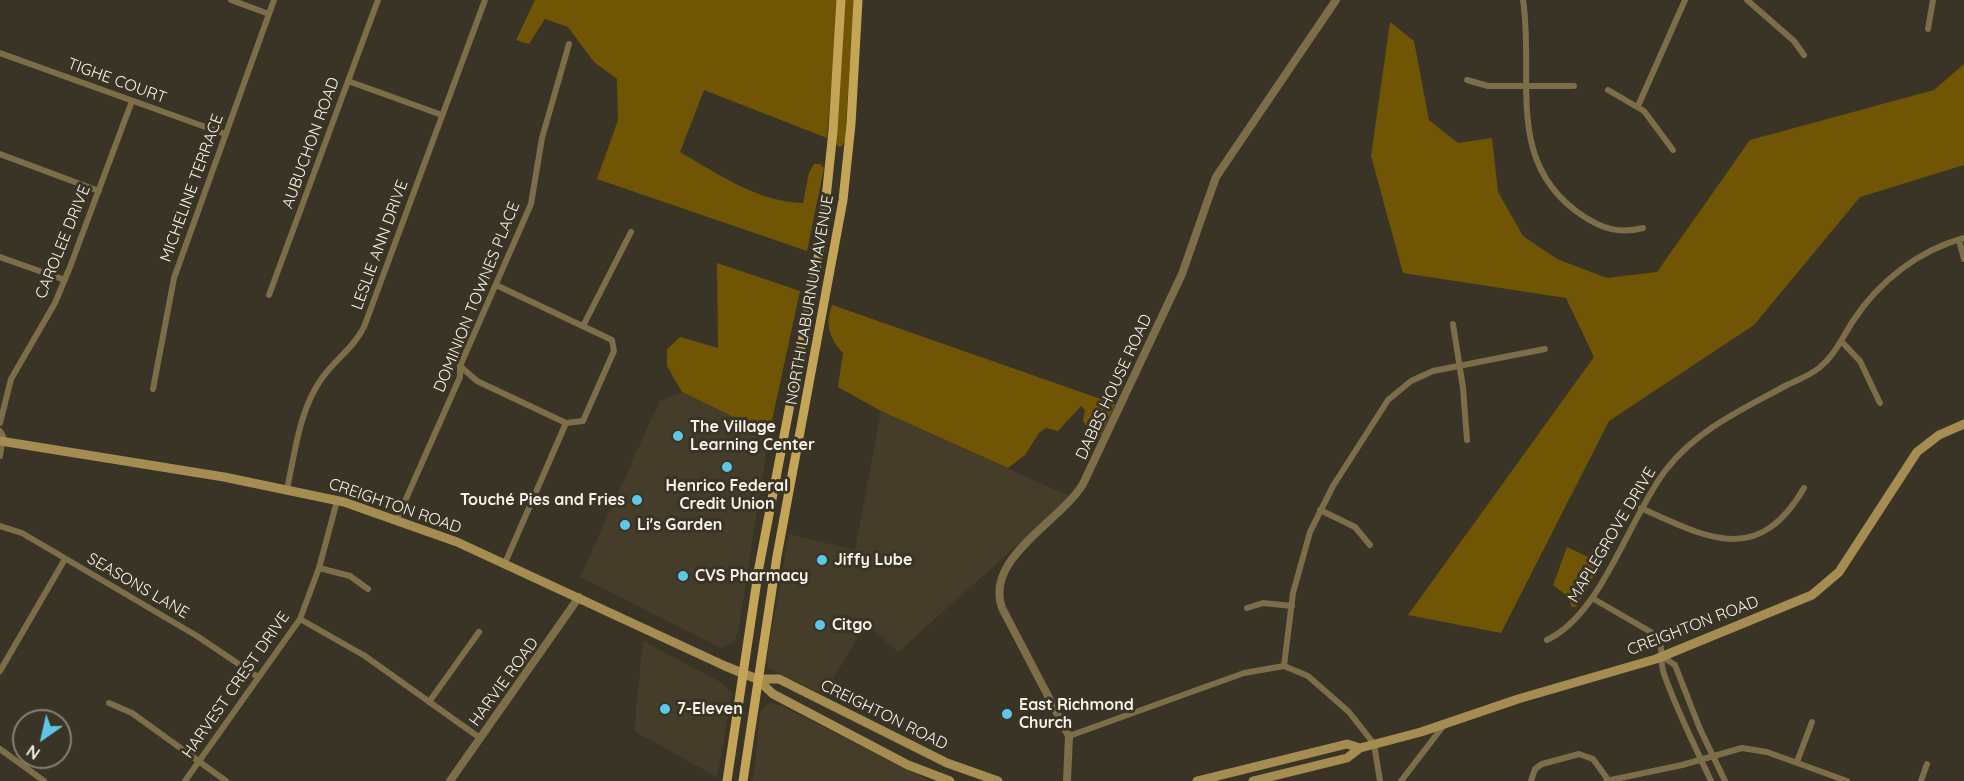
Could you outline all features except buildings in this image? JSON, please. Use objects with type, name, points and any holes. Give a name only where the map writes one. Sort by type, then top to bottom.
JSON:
[{"type":"main road","name":"NORTH LABURNUM AVENUE","points":[[727,781],[766,528],[822,237],[832,142],[841,0]]},
{"type":"main road","name":"NORTH LABURNUM AVENUE","points":[[743,781],[777,556],[842,212],[851,134],[858,0]]},
{"type":"main road","name":"CREIGHTON ROAD","points":[[1253,781],[1347,758],[1360,748],[1664,657],[1820,590],[1851,555],[1917,452],[1939,435],[1964,424]]},
{"type":"main road","name":"CREIGHTON ROAD","points":[[1,438],[287,489],[397,519],[505,563],[742,673],[757,679],[779,680],[947,763],[998,781]]},
{"type":"main road","name":"CREIGHTON ROAD","points":[[757,679],[773,694],[908,765],[950,781]]},
{"type":"main road","name":"CREIGHTON ROAD","points":[[1197,781],[1347,744],[1360,748]]},
{"type":"street","points":[[231,0],[269,14]]},
{"type":"street","name":"MICHELINE TERRACE","points":[[153,389],[174,278],[274,0]]},
{"type":"street","name":"AUBUCHON ROAD","points":[[268,295],[378,0]]},
{"type":"street","name":"LESLIE ANN DRIVE","points":[[287,489],[304,412],[311,396],[325,375],[353,346],[364,327],[485,0]]},
{"type":"street","name":"DABBS HOUSE ROAD","points":[[1069,736],[1002,608],[998,598],[999,581],[1010,560],[1066,506],[1083,484],[1182,274],[1216,177],[1336,0]]},
{"type":"street","points":[[1523,0],[1527,127],[1533,152],[1560,196],[1578,212],[1609,230],[1623,232],[1643,228]]},
{"type":"street","points":[[1638,106],[1685,0]]},
{"type":"street","points":[[1747,0],[1794,41],[1804,55]]},
{"type":"street","points":[[1928,29],[1933,0]]},
{"type":"street","name":"DOMINION TOWNES PLACE","points":[[397,519],[460,377],[460,366],[531,204],[542,138],[558,92],[569,44]]},
{"type":"street","name":"TIGHE COURT","points":[[0,53],[225,134]]},
{"type":"street","points":[[1467,80],[1488,86],[1526,88],[1574,86]]},
{"type":"street","points":[[348,81],[442,115]]},
{"type":"street","points":[[1608,90],[1638,106],[1673,150]]},
{"type":"street","name":"CAROLEE DRIVE","points":[[0,423],[15,370],[50,312],[65,280],[132,101]]},
{"type":"street","points":[[0,154],[99,191]]},
{"type":"street","points":[[583,326],[631,232]]},
{"type":"street","points":[[1961,239],[1964,259]]},
{"type":"street","name":"MAPLEGROVE DRIVE","points":[[1547,640],[1573,623],[1592,598],[1641,508],[1666,470],[1686,448],[1726,418],[1816,370],[1841,341],[1864,305],[1892,276],[1923,255],[1961,239]]},
{"type":"street","points":[[0,257],[65,280]]},
{"type":"street","points":[[460,366],[477,381],[566,423],[583,421],[614,351],[612,340],[496,285]]},
{"type":"street","points":[[1453,324],[1460,364],[1467,440]]},
{"type":"street","points":[[1841,341],[1860,360],[1880,403]]},
{"type":"street","points":[[1284,666],[1300,561],[1320,510],[1369,428],[1394,394],[1426,373],[1460,364],[1545,349]]},
{"type":"street","points":[[505,563],[566,423]]},
{"type":"street","points":[[0,456],[1,438]]},
{"type":"street","points":[[1641,508],[1714,536],[1742,540],[1764,532],[1774,524],[1790,509],[1804,488]]},
{"type":"street","name":"HARVEST CREST DRIVE","points":[[185,781],[300,619],[319,567],[337,501]]},
{"type":"street","points":[[1320,510],[1355,527],[1370,545]]},
{"type":"street","name":"SEASONS LANE","points":[[0,526],[22,533],[197,636],[258,677]]},
{"type":"street","points":[[0,671],[65,559]]},
{"type":"street","points":[[319,567],[350,576],[368,589]]},
{"type":"street","name":"HARVIE ROAD","points":[[450,781],[579,597]]},
{"type":"street","points":[[1592,598],[1652,631],[1661,643],[1664,657],[1663,669],[1674,701],[1711,781]]},
{"type":"street","points":[[1247,609],[1263,603],[1292,606]]},
{"type":"street","points":[[300,619],[365,656],[480,738]]},
{"type":"street","points":[[429,702],[479,632]]},
{"type":"street","points":[[1664,657],[1675,665],[1700,729],[1725,781]]},
{"type":"street","points":[[1067,781],[1069,736],[1244,673],[1284,666],[1316,682],[1349,712],[1374,744],[1380,781]]},
{"type":"street","points":[[109,703],[132,713],[226,781]]},
{"type":"street","points":[[1401,781],[1446,722]]},
{"type":"street","points":[[1797,762],[1812,722]]},
{"type":"street","points":[[1531,781],[1535,769],[1542,764],[1579,754],[1593,759],[1607,781],[1701,759],[1731,749],[1753,748],[1847,781]]},
{"type":"street","points":[[0,749],[44,781]]},
{"type":"street","points":[[1921,781],[1928,764]]},
{"type":"shaded area","points":[[535,0],[838,0],[827,138],[704,90],[680,152],[724,178],[754,192],[770,198],[803,203],[809,173],[814,164],[820,164],[824,168],[807,251],[597,179],[618,120],[617,79],[594,62],[568,27],[545,19],[529,44],[516,40]]},
{"type":"shaded area","points":[[845,0],[854,0],[845,141],[839,147],[836,144]]},
{"type":"shaded area","points":[[1390,22],[1414,41],[1429,120],[1458,143],[1492,138],[1498,192],[1523,236],[1557,259],[1607,278],[1657,272],[1750,140],[1934,90],[1964,64],[1964,165],[1860,197],[1754,325],[1609,421],[1501,633],[1408,615],[1594,357],[1566,298],[1403,273],[1371,156]]},
{"type":"shaded area","points":[[717,263],[800,291],[769,434],[682,392],[667,366],[667,349],[680,337],[718,348]]},
{"type":"shaded area","points":[[832,305],[1115,404],[1101,435],[1091,433],[1083,421],[1085,410],[1081,406],[1058,431],[1046,428],[1039,433],[1025,455],[1008,468],[881,411],[838,387],[843,353],[834,342],[830,331],[829,319]]},
{"type":"shaded area","points":[[682,392],[769,434],[738,633],[733,643],[721,648],[580,577],[659,402]]},
{"type":"shaded area","points":[[881,411],[1071,497],[898,652],[866,623],[824,695],[768,668],[766,662],[789,534],[855,550]]},
{"type":"shaded area","points":[[1567,547],[1601,563],[1576,607],[1572,607],[1567,596],[1553,585]]},
{"type":"shaded area","points":[[643,641],[722,683],[732,694],[717,777],[634,731]]},
{"type":"shaded area","points":[[769,703],[782,706],[930,781],[753,781],[760,711]]},
{"type":"place","name":"The Village Learning Center","points":[[678,436]]},
{"type":"place","name":"Henrico Federal Credit Union","points":[[727,467]]},
{"type":"place","name":"Touché Pies and Fries","points":[[637,500]]},
{"type":"place","name":"Li's Garden","points":[[625,525]]},
{"type":"place","name":"Jiffy Lube","points":[[822,560]]},
{"type":"place","name":"CVS Pharmacy","points":[[683,576]]},
{"type":"place","name":"Citgo","points":[[820,625]]},
{"type":"place","name":"7-Eleven","points":[[665,709]]},
{"type":"place","name":"East Richmond Church","points":[[1007,714]]}]
